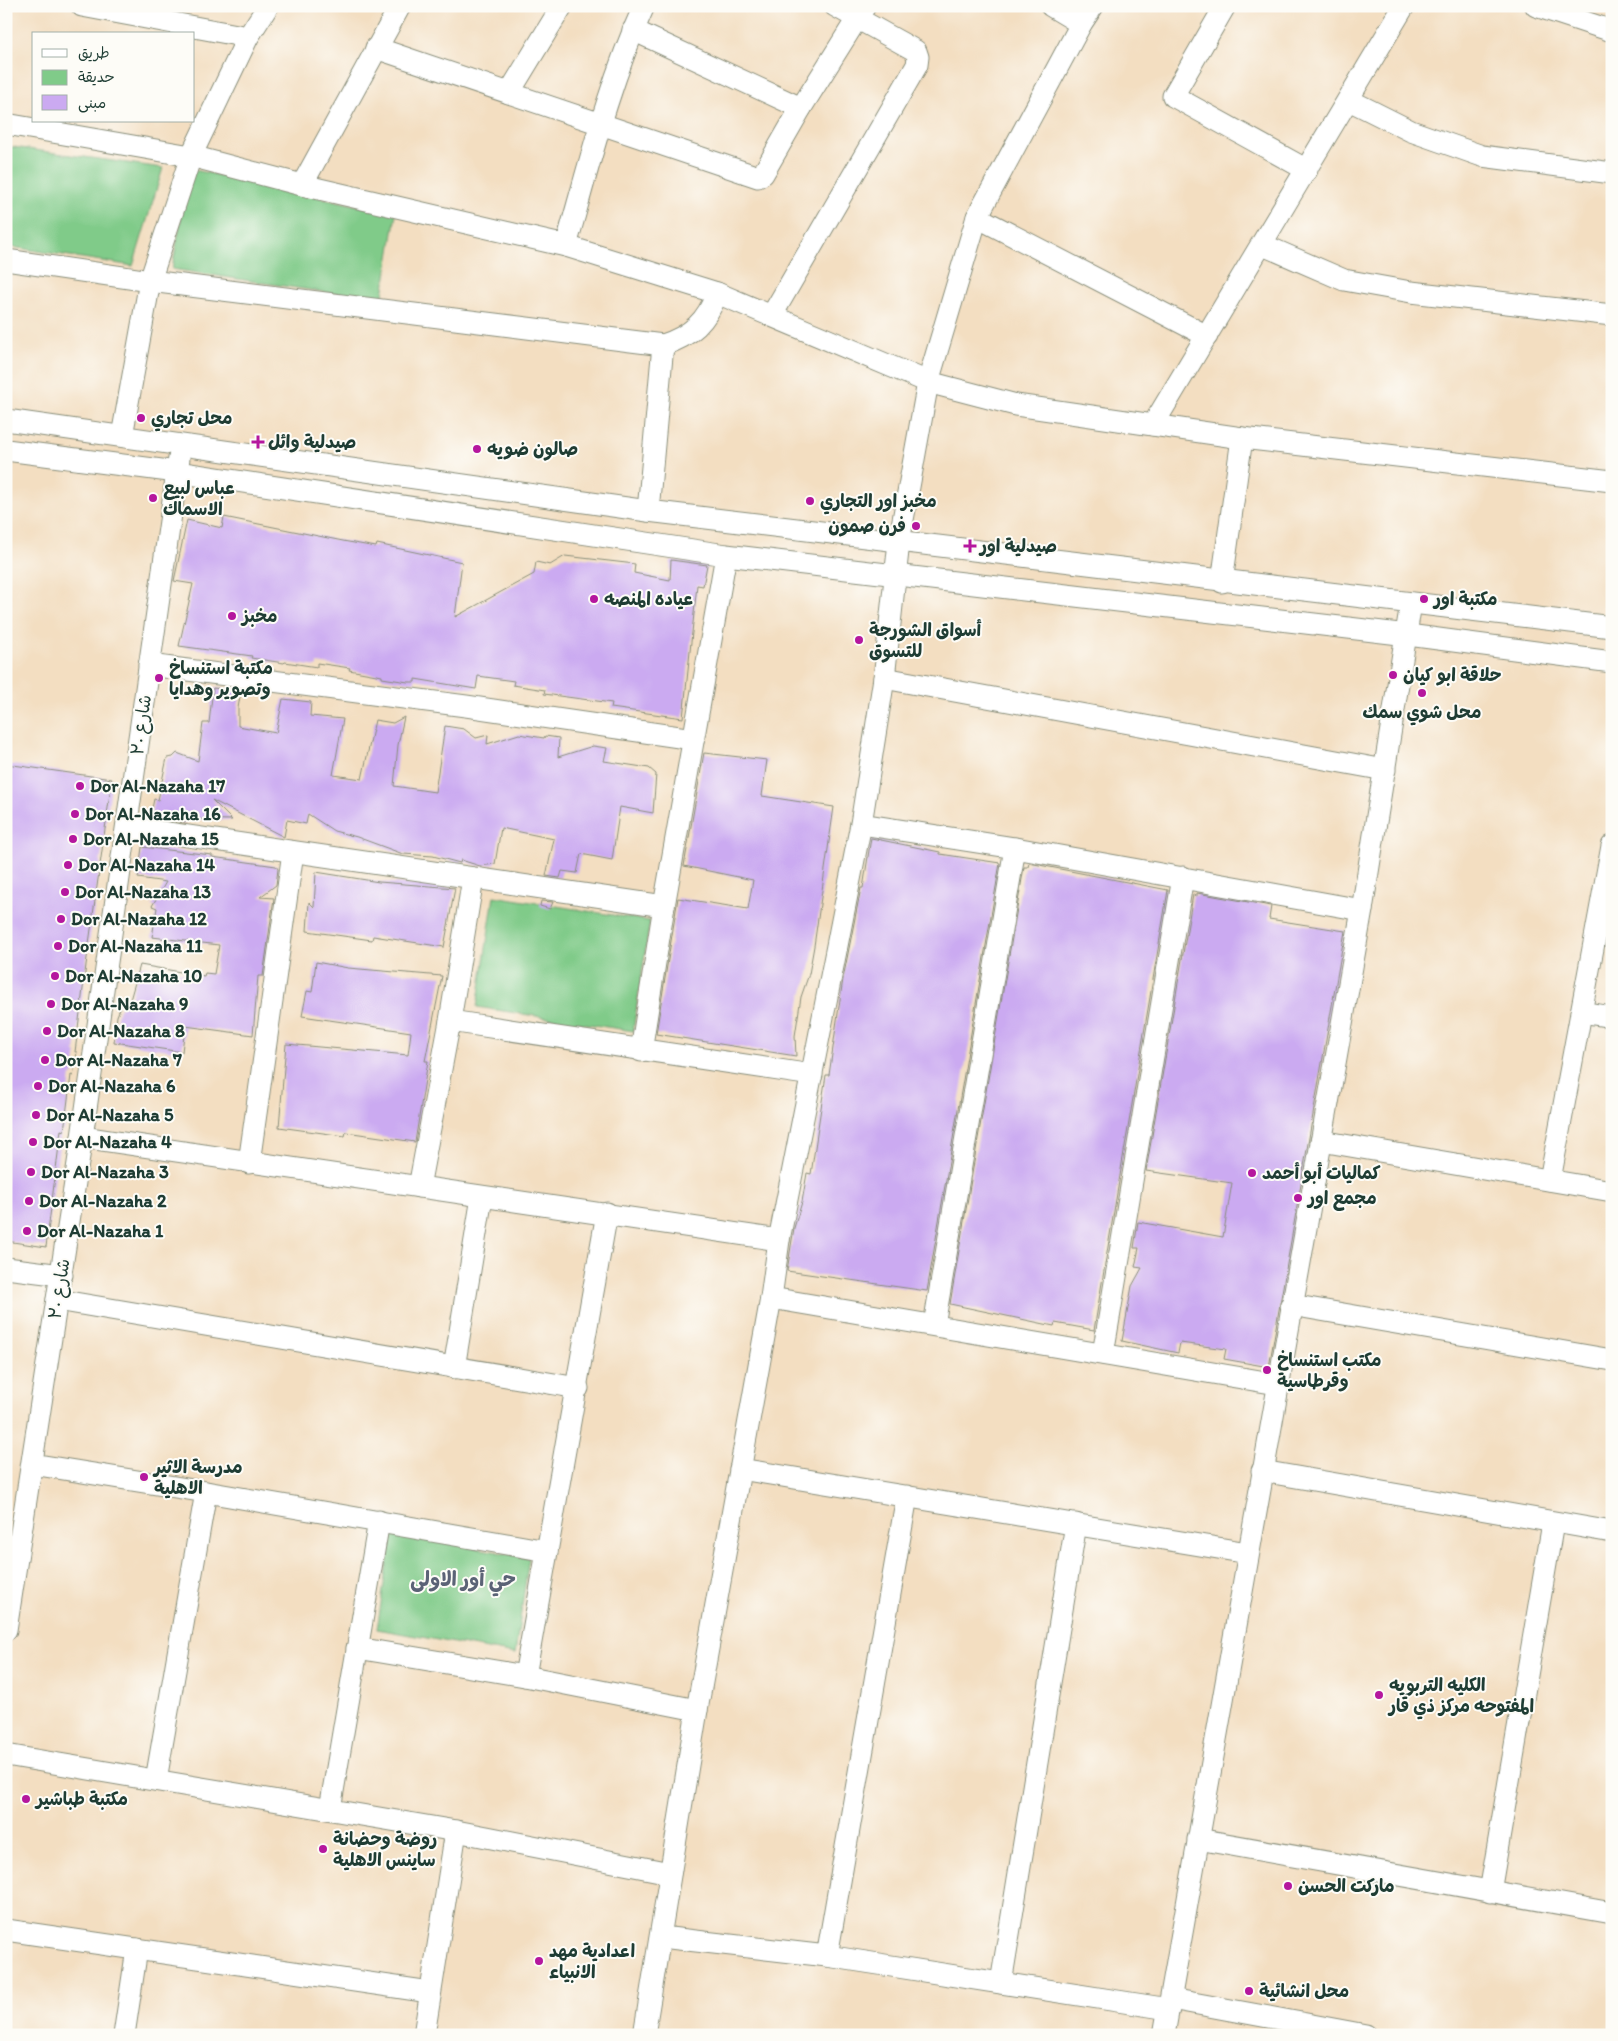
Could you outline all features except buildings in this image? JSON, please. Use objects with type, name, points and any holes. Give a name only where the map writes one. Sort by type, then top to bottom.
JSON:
[{"type":"street","points":[[82,6],[248,37]]},
{"type":"street","points":[[122,436],[150,281],[191,156],[248,37],[268,6]]},
{"type":"street","points":[[302,185],[400,6]]},
{"type":"street","points":[[509,93],[562,6]]},
{"type":"street","points":[[566,246],[601,122],[633,30],[644,6]]},
{"type":"street","points":[[772,315],[917,64],[916,51],[861,12],[835,6]]},
{"type":"street","points":[[1051,6],[1080,24]]},
{"type":"street","points":[[644,2035],[697,1710],[780,1240],[861,824],[884,678],[899,542],[928,382],[977,217],[1080,24],[1093,6]]},
{"type":"street","points":[[1225,6],[1173,96],[1307,170]]},
{"type":"street","points":[[1154,425],[1404,6]]},
{"type":"street","points":[[1536,6],[1612,32]]},
{"type":"street","points":[[376,48],[758,176],[763,174],[801,108],[861,12]]},
{"type":"street","points":[[633,30],[801,108]]},
{"type":"street","points":[[1349,100],[1411,131],[1482,156],[1612,173]]},
{"type":"street","points":[[6,124],[191,156],[302,185],[566,246],[717,293],[928,382],[1016,405],[1242,438],[1612,481]]},
{"type":"street","points":[[977,217],[1207,336]]},
{"type":"street","points":[[1263,245],[1344,280],[1411,292],[1612,315]]},
{"type":"street","points":[[6,260],[150,281],[663,345],[678,340],[691,332],[707,314],[717,293]]},
{"type":"street","points":[[648,511],[663,345]]},
{"type":"street","points":[[6,420],[648,511],[1222,582],[1612,627]]},
{"type":"street","points":[[1222,582],[1242,438]]},
{"type":"street","name":"شارع ٣٠","points":[[6,1630],[62,1275],[181,444]]},
{"type":"street","points":[[7,455],[177,472],[726,555],[895,577],[1408,635],[1612,662]]},
{"type":"street","points":[[641,1051],[664,906],[726,555]]},
{"type":"street","points":[[1164,2035],[1277,1384],[1362,910],[1408,635],[1411,603]]},
{"type":"street","points":[[149,666],[466,706],[693,739]]},
{"type":"street","points":[[884,678],[1385,770]]},
{"type":"street","points":[[861,824],[1015,848],[1362,910]]},
{"type":"street","points":[[127,827],[664,906]]},
{"type":"street","points":[[934,1325],[1015,848]]},
{"type":"street","points":[[1550,1180],[1612,848]]},
{"type":"street","points":[[249,1163],[293,852]]},
{"type":"street","points":[[419,1187],[450,1021],[473,878]]},
{"type":"street","points":[[1102,1354],[1183,878]]},
{"type":"street","points":[[1581,1012],[1612,1017]]},
{"type":"street","points":[[450,1021],[812,1075]]},
{"type":"street","points":[[82,1137],[780,1240]]},
{"type":"street","points":[[1320,1141],[1612,1191]]},
{"type":"street","points":[[454,1368],[482,1197]]},
{"type":"street","points":[[525,1676],[578,1388],[607,1213]]},
{"type":"street","points":[[6,1268],[62,1275]]},
{"type":"street","points":[[771,1298],[1277,1384]]},
{"type":"street","points":[[57,1300],[578,1388]]},
{"type":"street","points":[[1291,1305],[1612,1360]]},
{"type":"street","points":[[32,1464],[380,1521],[547,1551]]},
{"type":"street","points":[[740,1469],[1248,1553]]},
{"type":"street","points":[[1262,1471],[1612,1532]]},
{"type":"street","points":[[156,1780],[206,1492]]},
{"type":"street","points":[[827,1956],[907,1496]]},
{"type":"street","points":[[330,1809],[380,1521]]},
{"type":"street","points":[[1490,1892],[1553,1523]]},
{"type":"street","points":[[1001,1983],[1076,1524]]},
{"type":"street","points":[[357,1648],[525,1676],[697,1710]]},
{"type":"street","points":[[6,1756],[456,1831],[670,1873]]},
{"type":"street","points":[[424,2035],[456,1831]]},
{"type":"street","points":[[1198,1839],[1612,1914]]},
{"type":"street","points":[[6,1930],[430,1992]]},
{"type":"street","points":[[661,1937],[827,1956],[1001,1983],[1170,2004],[1317,2030],[1366,2035]]},
{"type":"street","points":[[124,2035],[137,1949]]},
{"type":"green space","points":[[6,146],[163,168],[133,266],[6,246]]},
{"type":"green space","points":[[190,169],[396,214],[382,301],[172,269]]},
{"type":"green space","points":[[494,896],[650,921],[633,1031],[477,1007]]},
{"type":"green space","points":[[392,1532],[529,1558],[515,1654],[377,1629]]},
{"type":"place","name":"محل تجاري","points":[[141,418]]},
{"type":"place","name":"صيدلية وائل","points":[[258,442]]},
{"type":"place","name":"صالون ضويه","points":[[477,449]]},
{"type":"place","name":"عباس لبيع الاسماك","points":[[153,498]]},
{"type":"place","name":"مخبز اور التجاري","points":[[810,501]]},
{"type":"place","name":"فرن صمون","points":[[916,526]]},
{"type":"place","name":"صيدلية اور","points":[[970,546]]},
{"type":"place","name":"عياده المنصه","points":[[594,599]]},
{"type":"place","name":"مكتبة اور","points":[[1424,599]]},
{"type":"place","name":"مخبز","points":[[232,616]]},
{"type":"place","name":"أسواق الشورجة للتسوق","points":[[859,640]]},
{"type":"place","name":"حلاقة ابو كيان","points":[[1393,675]]},
{"type":"place","name":"مكتبة استنساخ وتصوير وهدايا","points":[[159,678]]},
{"type":"place","name":"محل شوي سمك","points":[[1422,693]]},
{"type":"place","name":"Dor Al-Nazaha 17","points":[[80,786]]},
{"type":"place","name":"Dor Al-Nazaha 16","points":[[75,814]]},
{"type":"place","name":"Dor Al-Nazaha 15","points":[[73,839]]},
{"type":"place","name":"Dor Al-Nazaha 14","points":[[68,865]]},
{"type":"place","name":"Dor Al-Nazaha 13","points":[[65,892]]},
{"type":"place","name":"Dor Al-Nazaha 12","points":[[61,919]]},
{"type":"place","name":"Dor Al-Nazaha 11","points":[[58,946]]},
{"type":"place","name":"Dor Al-Nazaha 10","points":[[55,976]]},
{"type":"place","name":"Dor Al-Nazaha 9","points":[[51,1004]]},
{"type":"place","name":"Dor Al-Nazaha 8","points":[[47,1031]]},
{"type":"place","name":"Dor Al-Nazaha 7","points":[[45,1060]]},
{"type":"place","name":"Dor Al-Nazaha 6","points":[[38,1086]]},
{"type":"place","name":"Dor Al-Nazaha 5","points":[[36,1115]]},
{"type":"place","name":"Dor Al-Nazaha 4","points":[[33,1142]]},
{"type":"place","name":"Dor Al-Nazaha 3","points":[[31,1172]]},
{"type":"place","name":"كماليات أبو أحمد","points":[[1252,1173]]},
{"type":"place","name":"مجمع اور","points":[[1298,1198]]},
{"type":"place","name":"Dor Al-Nazaha 2","points":[[29,1201]]},
{"type":"place","name":"Dor Al-Nazaha 1","points":[[27,1231]]},
{"type":"place","name":"مكتب استنساخ وقرطاسية","points":[[1267,1370]]},
{"type":"place","name":"مدرسة الاثير الاهلية","points":[[144,1477]]},
{"type":"place","name":"الكليه التربويه المفتوحه مركز ذي قار","points":[[1379,1695]]},
{"type":"place","name":"مكتبة طباشير","points":[[26,1799]]},
{"type":"place","name":"روضة وحضانة ساينس الاهلية","points":[[323,1849]]},
{"type":"place","name":"ماركت الحسن","points":[[1288,1886]]},
{"type":"place","name":"اعدادية مهد الانبياء","points":[[539,1961]]},
{"type":"place","name":"محل انشائية","points":[[1249,1991]]},
{"type":"district","name":"حي أور الاولى","points":[[463,1579]]}]
